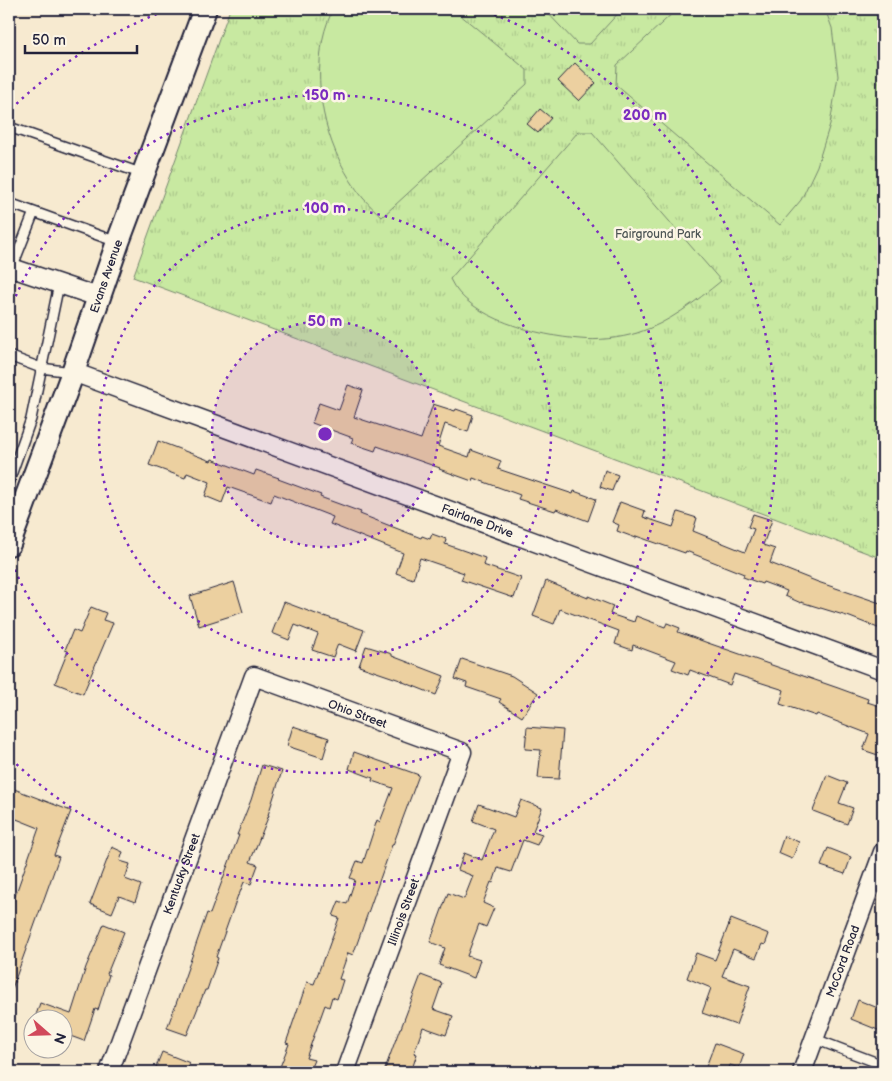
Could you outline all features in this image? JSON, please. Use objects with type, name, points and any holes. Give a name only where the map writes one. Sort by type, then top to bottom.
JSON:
[{"type":"street","name":"Evans Avenue","points":[[9,544],[17,484],[73,372],[118,242],[205,9]]},
{"type":"street","points":[[10,267],[98,297]]},
{"type":"street","name":"Fairlane Drive","points":[[73,372],[883,670]]},
{"type":"street","name":"Ohio Street","points":[[254,676],[462,752]]},
{"type":"street","name":"Kentucky Street","points":[[109,1072],[254,676]]},
{"type":"street","name":"Illinois Street","points":[[345,1072],[462,752]]},
{"type":"street","name":"McCord Road","points":[[802,1072],[883,852]]},
{"type":"lane","points":[[9,127],[143,174]]},
{"type":"lane","points":[[9,204],[118,242]]},
{"type":"lane","points":[[10,267],[34,212]]},
{"type":"lane","points":[[17,484],[59,284]]},
{"type":"lane","points":[[9,356],[41,368],[73,372]]},
{"type":"lane","points":[[814,1039],[883,1065]]},
{"type":"green space","name":"Fairground Park","points":[[230,9],[883,9],[883,559],[133,277]]},
{"type":"green space","points":[[333,9],[453,9],[527,70],[527,84],[382,217],[363,198],[351,181],[340,162],[326,122],[322,102],[320,59],[324,34]]},
{"type":"green space","points":[[544,9],[622,9],[590,44],[577,44]]},
{"type":"green space","points":[[677,9],[825,9],[832,28],[838,76],[830,124],[817,166],[801,200],[780,225],[616,85],[617,65]]},
{"type":"green space","points":[[578,132],[592,132],[721,281],[671,318],[649,329],[631,335],[587,340],[545,334],[526,329],[488,315],[472,305],[459,293],[450,279]]},
{"type":"building","points":[[575,63],[596,83],[579,101],[558,81]]},
{"type":"building","points":[[540,109],[551,118],[538,133],[527,124]]},
{"type":"building","points":[[348,385],[363,390],[354,417],[421,439],[433,404],[473,415],[468,432],[445,424],[438,446],[469,457],[471,450],[501,461],[498,469],[573,494],[574,491],[596,499],[588,521],[556,509],[555,511],[518,499],[520,495],[473,478],[472,481],[377,446],[375,451],[351,443],[353,438],[312,423],[319,403],[339,410]]},
{"type":"building","points":[[158,441],[254,475],[256,470],[279,478],[321,495],[320,497],[361,512],[360,514],[421,538],[422,536],[430,539],[432,534],[446,539],[445,544],[485,558],[483,565],[521,578],[514,598],[461,580],[464,573],[420,558],[413,579],[396,573],[403,553],[330,524],[333,517],[274,494],[271,502],[228,487],[222,503],[205,496],[210,482],[187,473],[185,478],[149,465]]},
{"type":"building","points":[[605,470],[618,475],[612,491],[600,487]]},
{"type":"building","points":[[620,502],[645,511],[643,517],[673,527],[678,512],[697,518],[693,531],[745,552],[754,529],[748,527],[753,514],[772,520],[763,545],[775,549],[770,563],[883,604],[883,630],[850,617],[801,603],[785,596],[787,591],[743,577],[744,574],[686,551],[685,553],[617,531],[619,525],[612,522]]},
{"type":"building","points":[[546,581],[613,606],[610,614],[634,622],[636,616],[665,627],[667,623],[680,628],[678,632],[868,699],[867,702],[883,707],[883,749],[881,756],[863,750],[869,734],[817,714],[816,716],[780,704],[784,690],[734,674],[730,685],[690,670],[688,675],[672,669],[676,661],[633,645],[632,650],[615,644],[619,631],[560,609],[554,624],[533,616]]},
{"type":"building","points":[[234,582],[243,612],[199,626],[190,596]]},
{"type":"building","points":[[284,602],[364,630],[356,651],[338,644],[333,657],[312,650],[318,634],[295,625],[289,640],[272,633]]},
{"type":"building","points":[[91,607],[106,613],[103,620],[113,623],[83,694],[55,683],[68,651],[65,650],[73,630],[80,633]]},
{"type":"building","points":[[366,646],[392,654],[392,656],[444,676],[436,695],[359,666]]},
{"type":"building","points":[[462,659],[512,676],[538,693],[522,717],[499,702],[501,699],[466,687],[467,683],[455,679]]},
{"type":"building","points":[[293,726],[329,738],[323,758],[287,746]]},
{"type":"building","points":[[527,727],[563,730],[559,779],[538,778],[541,750],[525,749]]},
{"type":"building","points":[[354,752],[419,775],[353,955],[348,953],[339,979],[343,980],[337,999],[332,997],[329,1007],[325,1005],[306,1058],[314,1060],[309,1072],[278,1072],[289,1044],[286,1043],[307,982],[314,984],[339,918],[333,916],[339,901],[347,904],[355,880],[350,878],[357,861],[363,863],[377,820],[380,822],[393,788],[372,781],[373,778],[349,769]]},
{"type":"building","points":[[262,765],[282,771],[269,815],[250,862],[258,865],[251,884],[244,882],[238,895],[216,957],[218,958],[207,990],[205,990],[187,1035],[167,1028],[207,913],[210,914],[239,835],[237,835]]},
{"type":"building","points":[[827,775],[847,783],[839,803],[853,808],[847,824],[813,811]]},
{"type":"building","points":[[9,787],[71,811],[54,855],[59,857],[10,994],[9,913],[39,828],[9,816]]},
{"type":"building","points":[[521,800],[542,808],[533,831],[542,834],[537,845],[523,840],[511,872],[498,868],[493,883],[491,882],[483,903],[494,908],[486,927],[479,924],[467,956],[480,960],[474,978],[439,965],[445,948],[430,942],[448,893],[464,899],[473,876],[458,870],[464,853],[482,860],[494,829],[473,821],[479,804],[514,817]]},
{"type":"building","points":[[784,836],[799,842],[792,859],[778,853]]},
{"type":"building","points":[[112,847],[123,852],[120,861],[130,864],[125,879],[141,885],[135,902],[119,896],[112,913],[90,904]]},
{"type":"building","points":[[828,848],[851,857],[845,874],[821,866]]},
{"type":"building","points":[[731,919],[769,934],[765,945],[762,944],[756,958],[733,949],[722,976],[750,986],[736,1025],[702,1013],[711,988],[687,978],[696,953],[715,960]]},
{"type":"building","points":[[104,924],[124,932],[107,974],[109,975],[98,1010],[95,1009],[84,1041],[72,1037],[72,1011],[86,967]]},
{"type":"building","points":[[421,975],[442,983],[433,1009],[453,1016],[446,1035],[423,1027],[414,1053],[417,1054],[411,1072],[395,1072],[385,1069],[400,1028]]},
{"type":"building","points":[[858,1000],[883,1010],[883,1032],[851,1019]]},
{"type":"building","points":[[40,1003],[54,1008],[38,1008]]},
{"type":"building","points":[[715,1043],[744,1054],[739,1068],[730,1065],[728,1071],[722,1069],[721,1072],[704,1072]]},
{"type":"building","points":[[162,1052],[190,1063],[186,1072],[154,1072]]}]
